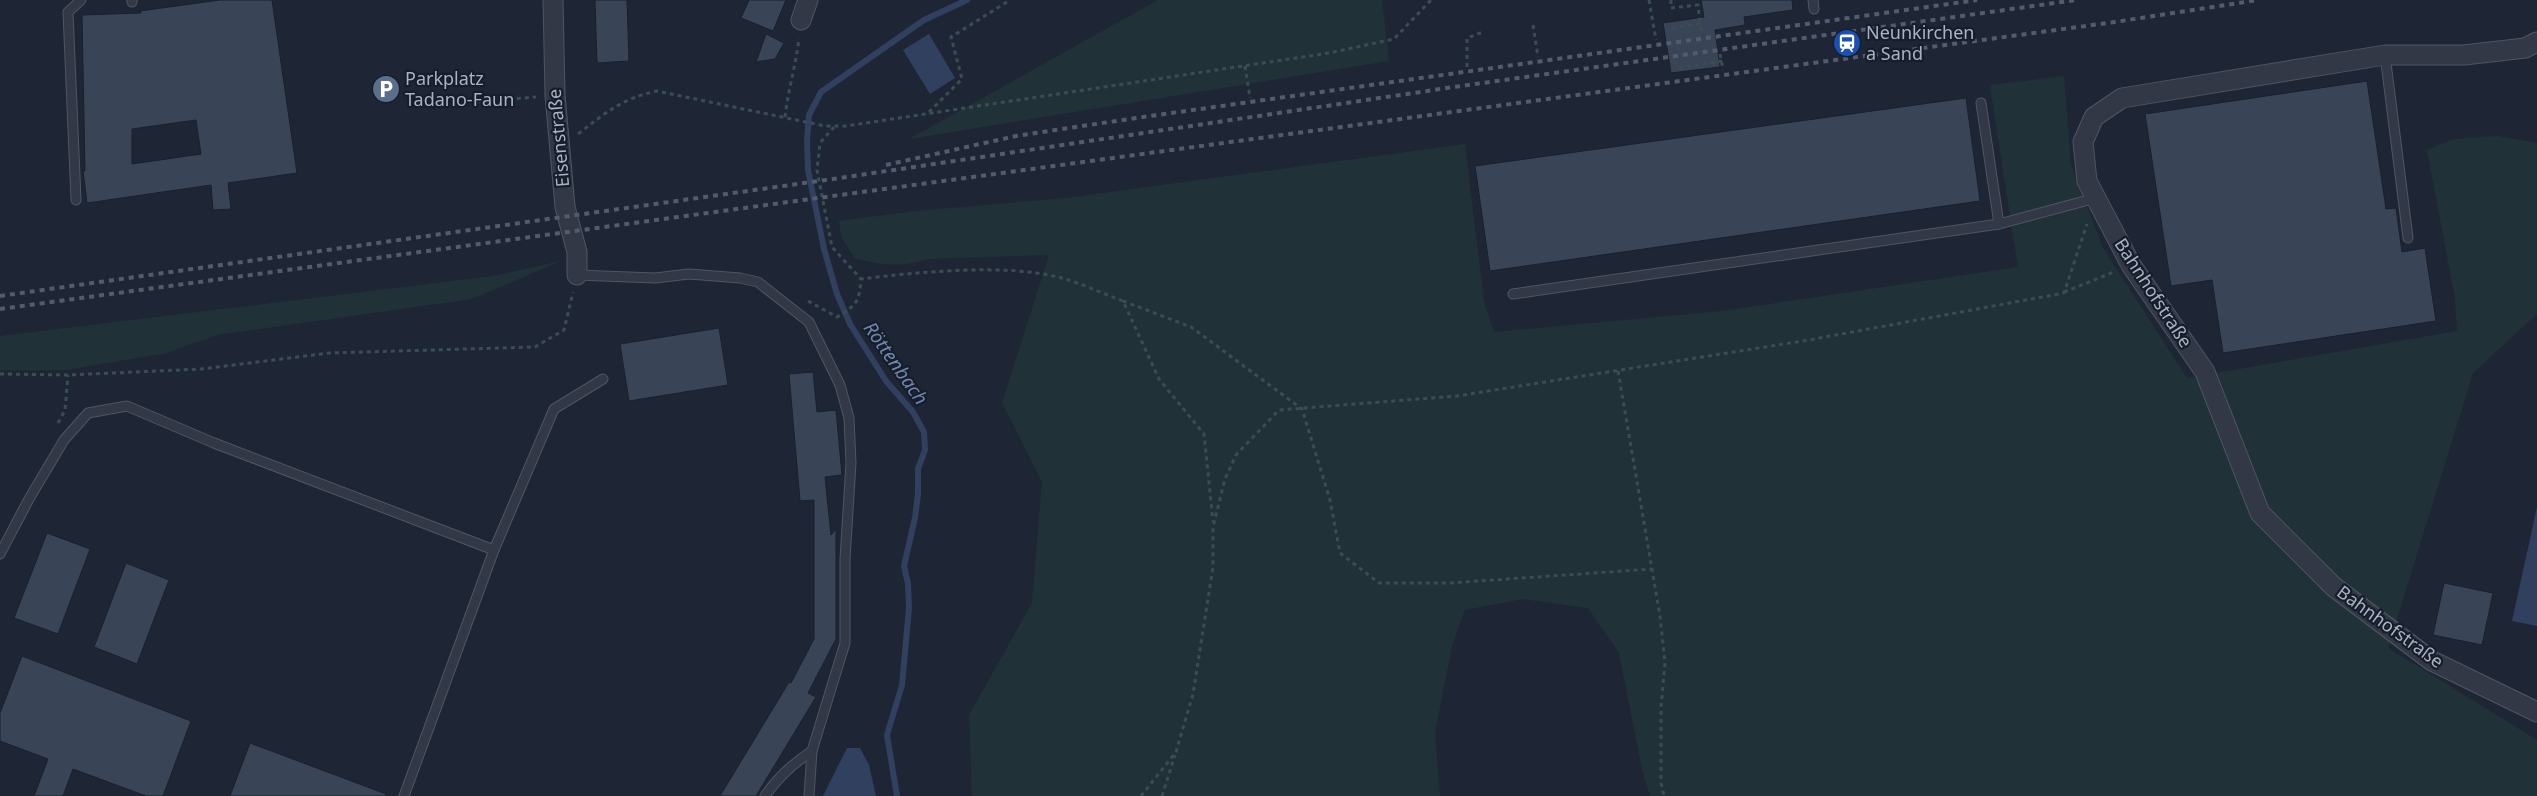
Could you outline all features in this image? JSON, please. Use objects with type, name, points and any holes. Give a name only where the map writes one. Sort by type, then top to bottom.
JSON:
[{"type":"street","name":"Eisenstraße","points":[[553,0],[555,95],[565,207],[577,252],[577,275]]},
{"type":"street","points":[[801,20],[808,0]]},
{"type":"street","name":"Bahnhofstraße","points":[[2537,42],[2526,48],[2464,55],[2385,56],[2122,98],[2094,117],[2083,142],[2088,181],[2096,198],[2131,265],[2205,372],[2260,513],[2334,587],[2432,661],[2537,712]]},
{"type":"lane","points":[[76,200],[68,12],[81,0]]},
{"type":"lane","points":[[2385,56],[2408,238]]},
{"type":"lane","points":[[1981,103],[1999,224]]},
{"type":"lane","points":[[1513,294],[1999,224],[2096,198]]},
{"type":"lane","points":[[577,275],[655,278],[689,274],[740,278],[758,282],[809,322],[840,385],[849,418],[851,463],[845,559],[845,643],[812,751],[809,796]]},
{"type":"lane","points":[[404,796],[494,550],[554,409],[603,379]]},
{"type":"lane","points":[[0,554],[29,499],[64,440],[88,413],[127,406],[214,443],[494,550]]},
{"type":"lane","points":[[765,796],[776,780],[793,763],[812,751]]},
{"type":"path","points":[[927,114],[962,79],[951,37],[1010,0]]},
{"type":"path","points":[[560,148],[616,105],[637,95],[657,91],[826,126],[834,126],[927,114],[1329,53],[1394,39],[1431,0]]},
{"type":"path","points":[[1649,0],[1656,40]]},
{"type":"path","points":[[1671,0],[1671,8],[1697,2],[1702,34]]},
{"type":"path","points":[[786,117],[788,93],[797,60],[801,20]]},
{"type":"path","points":[[1672,28],[1700,23]]},
{"type":"path","points":[[1533,24],[1538,57]]},
{"type":"path","points":[[1467,67],[1467,38],[1483,32]]},
{"type":"path","points":[[1720,54],[1723,70]]},
{"type":"path","points":[[1678,68],[1722,61]]},
{"type":"path","points":[[1246,66],[1250,98]]},
{"type":"path","points":[[477,102],[536,97]]},
{"type":"path","points":[[834,126],[820,144],[817,170],[832,247],[860,279],[860,297],[850,311],[841,315]]},
{"type":"path","points":[[2064,293],[2096,198]]},
{"type":"path","points":[[1214,526],[1225,479],[1236,455],[1279,410],[1458,396],[1809,340],[2064,293],[2131,265]]},
{"type":"path","points":[[860,279],[920,272],[1010,271],[1062,278],[1191,327],[1302,409],[1330,500],[1340,554],[1378,583],[1450,583],[1652,569]]},
{"type":"path","points":[[0,374],[96,374],[201,369],[329,353],[535,348],[564,330],[577,275]]},
{"type":"path","points":[[1123,301],[1159,379],[1204,434],[1214,526],[1213,567],[1193,694],[1162,796]]},
{"type":"path","points":[[1618,371],[1652,569],[1665,663],[1660,707],[1661,783],[1664,796]]},
{"type":"path","points":[[1141,796],[1176,752]]},
{"type":"shaded area","points":[[1158,0],[1382,0],[1389,61],[909,139]]},
{"type":"shaded area","points":[[2064,76],[2071,165],[2103,248],[2187,378],[2457,331],[2455,298],[2427,150],[2453,139],[2498,136],[2537,143],[2537,314],[2473,373],[2388,648],[2537,740],[2537,796],[1650,796],[1642,769],[1619,653],[1588,608],[1523,599],[1465,610],[1452,646],[1435,733],[1440,796],[972,796],[969,715],[1032,603],[1042,482],[1002,403],[1049,255],[928,259],[909,264],[874,262],[854,258],[841,236],[839,221],[916,211],[1066,198],[1465,144],[1484,302],[1494,332],[1722,311],[2018,267],[1990,85]]},
{"type":"shaded area","points":[[561,261],[472,299],[217,335],[167,353],[65,370],[0,370],[0,336],[494,276]]},
{"type":"water","points":[[929,34],[955,78],[930,94],[903,50]]},
{"type":"water","points":[[2537,507],[2537,626],[2512,621]]},
{"type":"water","points":[[847,748],[860,748],[869,765],[876,796],[823,796]]},
{"type":"building","points":[[220,0],[272,0],[297,173],[228,183],[231,209],[213,210],[211,185],[87,203],[83,171],[85,171],[82,15],[141,13],[140,11]],"holes":[[[196,120],[201,154],[132,164],[132,129]]]},
{"type":"building","points":[[595,0],[627,0],[629,61],[597,63]]},
{"type":"building","points":[[749,0],[786,0],[773,31],[741,18]]},
{"type":"building","points":[[1701,0],[1792,0],[1793,10],[1744,17],[1745,25],[1715,30],[1720,67],[1671,73],[1663,23],[1704,17]]},
{"type":"building","points":[[766,34],[784,43],[775,59],[756,62]]},
{"type":"building","points":[[2367,81],[2386,209],[2396,208],[2402,252],[2425,248],[2436,321],[2223,353],[2212,280],[2171,286],[2145,114]]},
{"type":"building","points":[[1966,98],[1980,201],[1490,271],[1475,166]]},
{"type":"building","points":[[719,328],[728,385],[629,401],[620,344]]},
{"type":"building","points":[[813,372],[817,412],[836,410],[842,475],[825,477],[831,535],[836,529],[836,639],[808,693],[816,697],[756,796],[720,796],[789,682],[791,683],[814,639],[814,500],[800,501],[789,374]]},
{"type":"building","points":[[47,533],[90,549],[58,634],[14,618]]},
{"type":"building","points":[[126,563],[169,580],[137,664],[94,647]]},
{"type":"building","points":[[2444,583],[2493,593],[2482,645],[2433,635]]},
{"type":"building","points":[[22,656],[191,721],[163,796],[146,796],[73,769],[63,796],[34,796],[48,759],[0,741],[0,713]]},
{"type":"building","points":[[250,743],[386,794],[385,796],[230,796]]},
{"type":"waterway","name":"Röttenbach","points":[[897,796],[887,735],[902,685],[909,608],[908,584],[904,566],[915,518],[918,494],[918,469],[925,450],[924,432],[913,412],[886,381],[850,324],[837,294],[824,249],[808,170],[807,141],[809,115],[821,92],[924,20],[967,0]]},
{"type":"railway","points":[[886,165],[1016,136],[1977,0]]},
{"type":"railway","points":[[0,296],[833,179],[1454,87],[2076,0]]},
{"type":"railway","points":[[0,309],[2115,22],[2258,0]]},
{"type":"place","name":"Neunkirchen a Sand","points":[[1847,43]]},
{"type":"place","name":"Parkplatz Tadano-Faun","points":[[386,89]]}]
